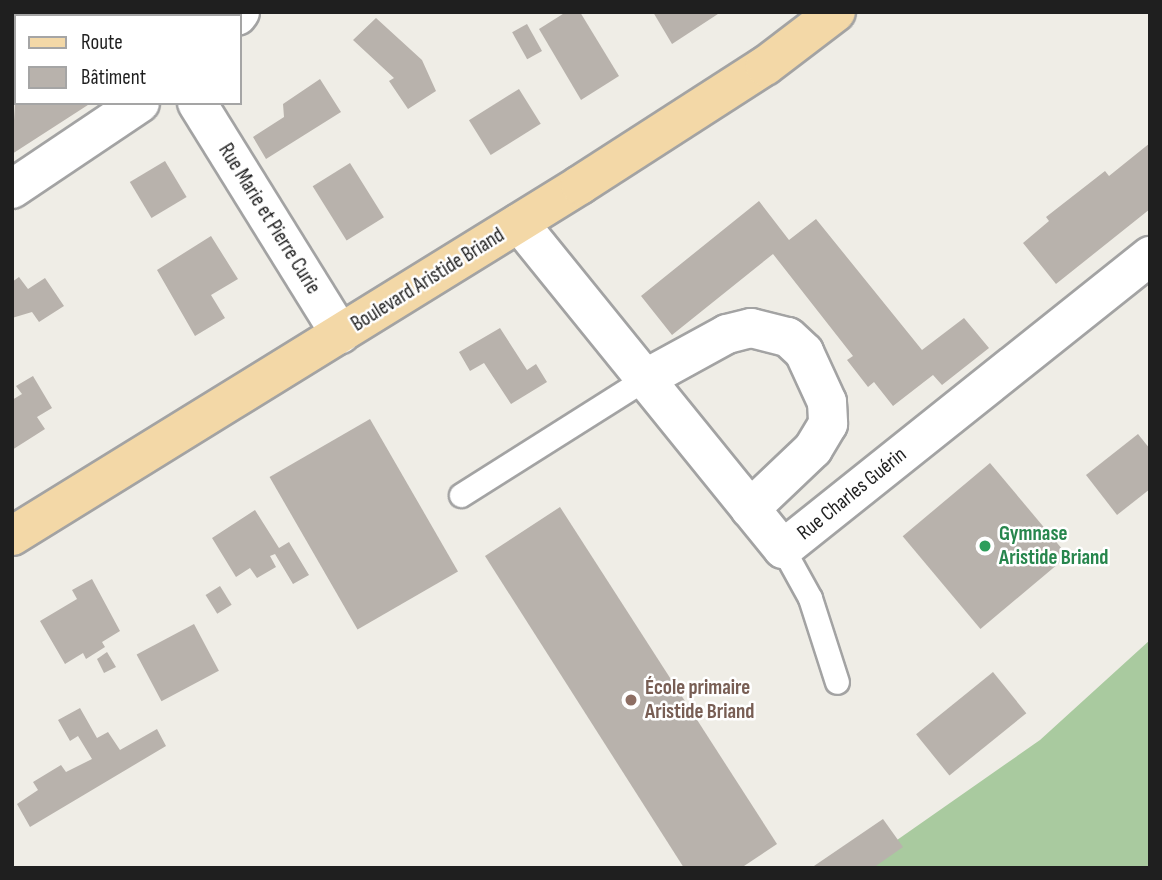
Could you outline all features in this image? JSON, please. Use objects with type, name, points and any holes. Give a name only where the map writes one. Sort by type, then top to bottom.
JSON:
[{"type":"main road","name":"Boulevard Aristide Briand","points":[[12,536],[519,223],[765,66],[836,12]]},
{"type":"street","points":[[12,189],[137,105]]},
{"type":"street","name":"Rue Marie et Pierre Curie","points":[[198,105],[340,334]]},
{"type":"street","name":"Rue Charles Guérin","points":[[519,223],[643,380],[783,549],[1150,256]]},
{"type":"street","points":[[643,380],[727,334],[751,328],[788,337],[804,352],[828,402],[828,424],[813,449],[750,509]]},
{"type":"lane","points":[[461,495],[643,380]]},
{"type":"lane","points":[[783,549],[810,598],[837,682]]},
{"type":"green space","points":[[1150,640],[1150,868],[857,868],[1040,740]]},
{"type":"building","points":[[566,12],[580,12],[619,76],[581,100],[539,29]]},
{"type":"building","points":[[653,12],[721,12],[672,44]]},
{"type":"building","points":[[376,18],[422,60],[436,91],[408,109],[389,81],[394,78],[353,40]]},
{"type":"building","points":[[527,24],[542,51],[527,59],[512,32]]},
{"type":"building","points":[[320,79],[341,112],[266,159],[253,137],[284,117],[283,104]]},
{"type":"building","points":[[519,89],[541,124],[491,155],[469,120]]},
{"type":"building","points":[[15,105],[88,105],[12,154]]},
{"type":"building","points":[[1150,143],[1150,209],[1056,284],[1023,243],[1049,221],[1046,217],[1105,171],[1109,176]]},
{"type":"building","points":[[165,161],[187,197],[151,218],[130,182]]},
{"type":"building","points":[[350,163],[384,217],[347,241],[313,186]]},
{"type":"building","points":[[759,201],[789,240],[816,219],[922,350],[964,318],[989,348],[942,385],[933,375],[893,406],[874,382],[868,387],[847,360],[853,356],[773,254],[672,335],[641,296]]},
{"type":"building","points":[[211,236],[238,279],[211,295],[225,318],[195,336],[157,270]]},
{"type":"building","points":[[19,277],[28,289],[45,278],[64,306],[39,322],[32,312],[12,318],[12,282]]},
{"type":"building","points":[[500,328],[527,370],[536,364],[547,382],[511,404],[484,363],[470,371],[459,352]]},
{"type":"building","points":[[33,376],[52,408],[37,417],[45,429],[12,450],[12,400],[22,394],[16,386]]},
{"type":"building","points":[[370,419],[458,571],[358,629],[270,477]]},
{"type":"building","points":[[1138,434],[1150,449],[1150,489],[1117,515],[1086,475]]},
{"type":"building","name":"Gymnase Aristide Briand","points":[[990,463],[1068,556],[980,629],[903,536]]},
{"type":"building","name":"École primaire Aristide Briand","points":[[560,507],[777,844],[741,868],[684,868],[485,556]]},
{"type":"building","points":[[255,510],[279,548],[289,542],[309,575],[293,584],[275,554],[270,556],[276,567],[257,578],[250,568],[236,577],[212,538]]},
{"type":"building","points":[[92,579],[120,631],[102,642],[105,647],[86,659],[83,653],[65,664],[40,621],[77,599],[72,590]]},
{"type":"building","points":[[220,586],[232,605],[217,614],[206,595]]},
{"type":"building","points":[[194,624],[219,671],[161,701],[137,655]]},
{"type":"building","points":[[107,652],[116,667],[104,673],[97,659]]},
{"type":"building","points":[[993,672],[1026,713],[949,775],[916,734]]},
{"type":"building","points":[[80,708],[97,738],[108,732],[120,750],[157,729],[166,746],[30,827],[17,804],[38,790],[33,782],[61,765],[66,772],[92,759],[78,736],[70,741],[58,720]]},
{"type":"building","points":[[883,819],[903,847],[873,868],[811,868]]},
{"type":"place","name":"Gymnase Aristide Briand","points":[[985,546]]},
{"type":"place","name":"École primaire Aristide Briand","points":[[631,700]]}]
